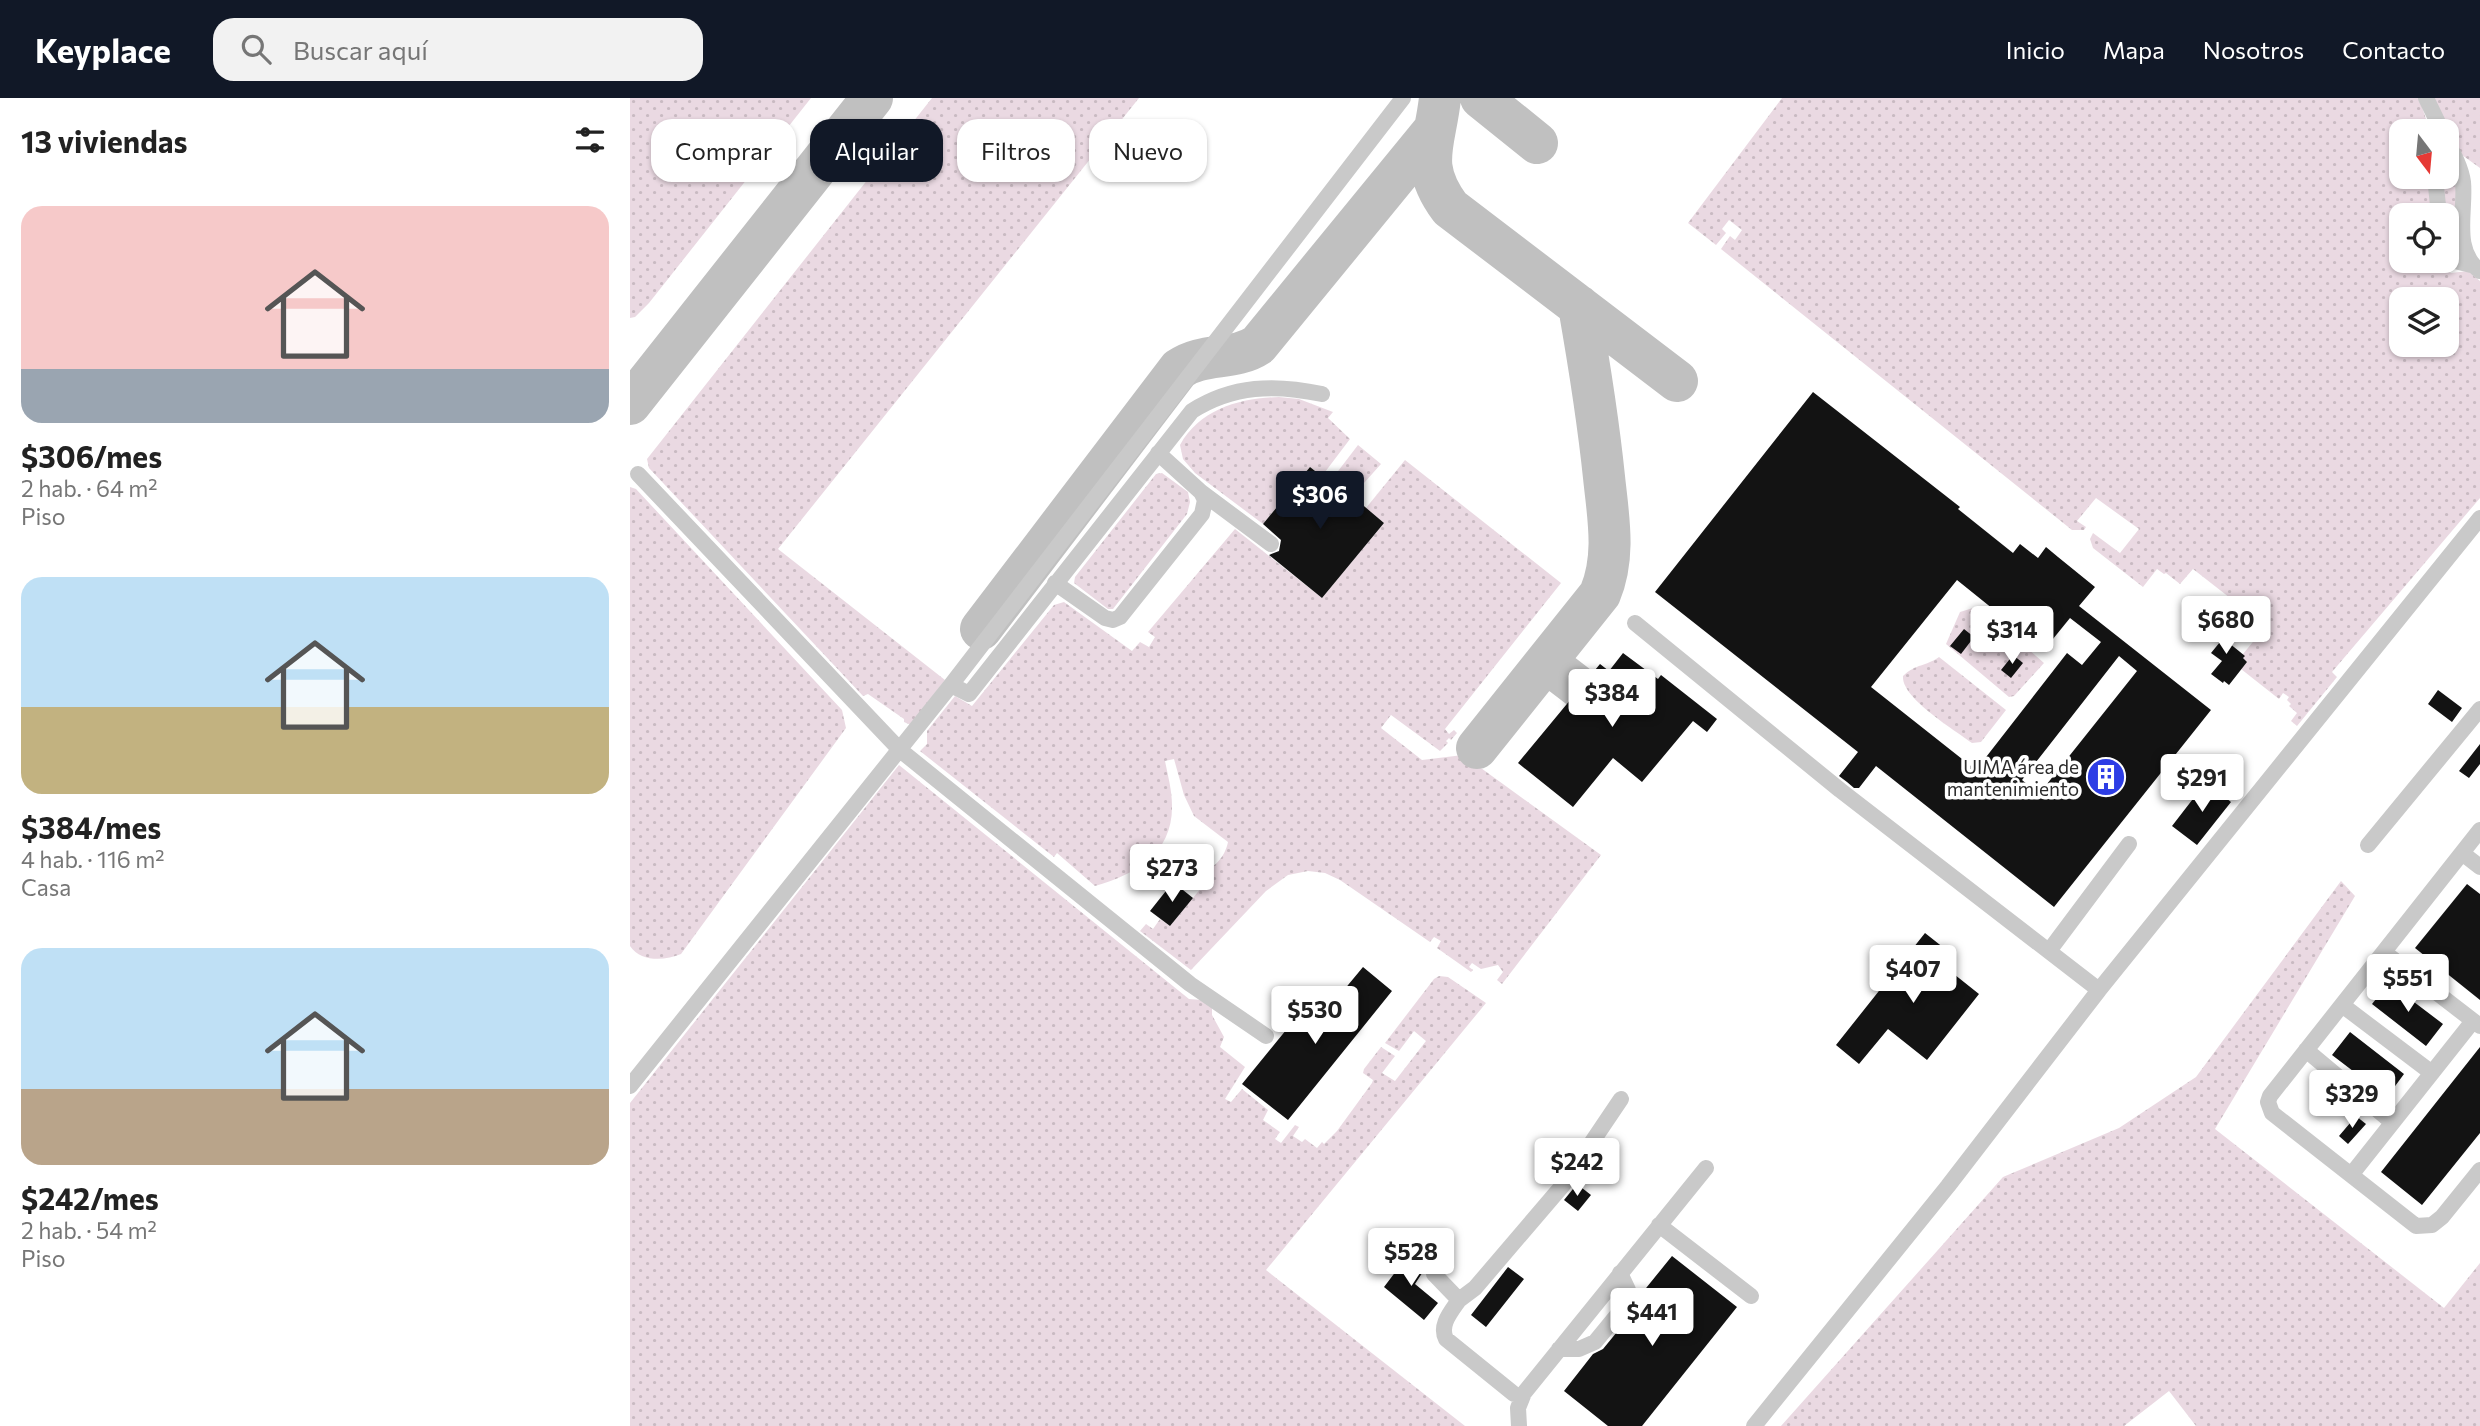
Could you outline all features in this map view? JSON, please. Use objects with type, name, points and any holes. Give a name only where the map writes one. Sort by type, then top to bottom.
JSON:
[{"type":"street","points":[[630,1086],[951,685],[1403,98]]},
{"type":"street","points":[[2459,168],[2463,181],[2463,241],[2476,268]]},
{"type":"street","points":[[2459,262],[2476,268]]},
{"type":"street","points":[[951,685],[969,694],[1192,411],[1227,393],[1249,388],[1279,388],[1322,394]]},
{"type":"street","points":[[1158,453],[1222,509],[1271,544]]},
{"type":"street","points":[[638,474],[900,750],[1190,984],[1266,1036]]},
{"type":"street","points":[[1055,583],[1105,618],[1113,620],[1121,617],[1198,519],[1205,505],[1201,492]]},
{"type":"street","points":[[1198,519],[1211,510],[1222,509]]},
{"type":"street","points":[[1754,1426],[1948,1186],[2099,990],[2480,519]]},
{"type":"street","points":[[1635,623],[1840,790],[2099,990]]},
{"type":"street","points":[[2368,845],[2480,709]]},
{"type":"street","points":[[2480,830],[2270,1096],[2268,1102],[2269,1108],[2416,1226],[2432,1225],[2442,1217],[2480,1170]]},
{"type":"street","points":[[2049,951],[2129,844]]},
{"type":"street","points":[[2462,853],[2480,867]]},
{"type":"street","points":[[2351,1175],[2432,1073],[2477,1024],[2384,952]]},
{"type":"street","points":[[2342,1005],[2432,1073]]},
{"type":"street","points":[[2306,1050],[2392,1122]]},
{"type":"street","points":[[1518,1398],[1443,1335],[1444,1323],[1459,1300],[1475,1288],[1563,1185],[1621,1099]]},
{"type":"street","points":[[1519,1426],[1518,1398],[1706,1168]]},
{"type":"street","points":[[1659,1225],[1751,1296]]},
{"type":"street","points":[[1559,1349],[1588,1347],[1619,1313],[1629,1297],[1620,1273]]},
{"type":"street","points":[[1434,1274],[1459,1300]]},
{"type":"shaded area","points":[[630,98],[811,98],[794,119],[651,119],[651,182],[745,182],[649,303],[635,317],[630,318]]},
{"type":"shaded area","points":[[932,98],[1139,98],[1122,119],[1089,119],[1089,160],[1075,178],[1075,119],[957,119],[957,182],[1072,182],[778,549],[945,680],[911,725],[868,694],[863,696],[649,468],[647,459],[866,182],[943,182],[943,119],[915,119]]},
{"type":"shaded area","points":[[1782,98],[2419,98],[2426,119],[2389,119],[2389,189],[2431,189],[2431,203],[2389,203],[2389,273],[2468,271],[2480,281],[2480,498],[2332,672],[2337,677],[2297,726],[2291,721],[2297,713],[2289,706],[2289,697],[2283,693],[2279,699],[2241,669],[2247,662],[2243,654],[2266,626],[2193,569],[2180,584],[2157,569],[2143,587],[2093,548],[2090,539],[2093,533],[2120,553],[2139,529],[2096,498],[2077,521],[2086,527],[2084,530],[2072,530],[1721,249],[1730,236],[1735,240],[1742,230],[1729,220],[1722,229],[1726,233],[1716,245],[1688,223]]},
{"type":"shaded area","points":[[2432,98],[2480,98],[2480,168],[2462,155],[2459,149],[2459,119],[2443,119]]},
{"type":"shaded area","points":[[2441,189],[2458,189],[2457,203],[2444,203]]},
{"type":"shaded area","points":[[1279,397],[1299,399],[1333,412],[1328,418],[1350,439],[1322,476],[1310,467],[1263,524],[1195,473],[1183,459],[1180,445],[1198,422],[1222,408],[1250,400]]},
{"type":"shaded area","points":[[1358,445],[1381,464],[1364,483],[1360,481],[1356,486],[1360,489],[1357,493],[1353,490],[1350,493],[1332,479]]},
{"type":"shaded area","points":[[1405,460],[1561,583],[1445,729],[1449,734],[1454,730],[1457,733],[1451,740],[1449,738],[1446,741],[1448,743],[1440,751],[1391,715],[1381,728],[1422,760],[1463,755],[1601,855],[1502,984],[1497,980],[1503,972],[1498,965],[1481,969],[1472,963],[1469,967],[1473,970],[1471,972],[1437,948],[1441,941],[1434,937],[1430,942],[1340,880],[1325,873],[1308,871],[1288,875],[1266,891],[1191,970],[1140,931],[1146,924],[1153,929],[1160,919],[1170,926],[1206,882],[1196,871],[1213,866],[1224,853],[1228,842],[1194,816],[1184,795],[1174,759],[1165,761],[1171,789],[1171,822],[1159,849],[1138,868],[1095,886],[1057,853],[1054,857],[920,751],[927,744],[927,731],[955,696],[972,706],[1054,605],[1064,602],[1132,651],[1140,642],[1149,647],[1155,637],[1148,632],[1235,529],[1322,598],[1384,523],[1366,508]]},
{"type":"shaded area","points":[[1162,473],[1188,492],[1190,502],[1187,514],[1113,609],[1108,609],[1074,583],[1075,577],[1156,474]]},
{"type":"shaded area","points":[[630,487],[636,489],[842,710],[846,728],[681,954],[660,959],[640,955],[630,946]]},
{"type":"shaded area","points":[[1973,608],[1986,612],[2044,663],[2014,696],[2009,697],[1946,644],[1960,612]]},
{"type":"shaded area","points":[[1939,657],[2006,710],[1981,742],[1972,743],[1942,722],[1919,703],[1905,685],[1903,676]]},
{"type":"shaded area","points":[[899,765],[1189,999],[1202,1000],[1212,1006],[1212,1015],[1224,1037],[1220,1047],[1245,1067],[1225,1099],[1231,1102],[1242,1089],[1268,1110],[1263,1120],[1280,1132],[1275,1139],[1281,1143],[1295,1125],[1299,1127],[1293,1136],[1302,1142],[1305,1139],[1317,1148],[1322,1142],[1324,1144],[1337,1131],[1372,1083],[1373,1080],[1363,1073],[1364,1069],[1381,1047],[1395,1056],[1382,1073],[1395,1081],[1426,1041],[1414,1031],[1399,1051],[1385,1043],[1434,979],[1439,976],[1448,977],[1486,1003],[1266,1270],[1465,1426],[630,1426],[630,1103]]},
{"type":"shaded area","points":[[2341,881],[2355,896],[2215,1129],[2444,1308],[2480,1263],[2480,1426],[2196,1426],[2169,1391],[2124,1426],[1781,1426],[2003,1177],[2119,1128],[2196,1077]]},
{"type":"building","points":[[1813,392],[1960,507],[1958,509],[2013,553],[2020,544],[2038,558],[2046,547],[2095,587],[2079,606],[2211,710],[2054,907],[1876,766],[1859,788],[1854,788],[1839,776],[1858,752],[1655,592]],"holes":[[[1957,580],[2044,650],[2070,618],[2101,642],[2082,665],[2067,653],[1976,770],[1871,687]],[[2119,656],[2137,671],[2039,794],[2022,780]]]},
{"type":"building","points":[[1310,467],[1329,482],[1332,479],[1384,523],[1322,598],[1269,555],[1279,551],[1281,540],[1263,524]]},
{"type":"building","points":[[2216,622],[2234,636],[2229,643],[2245,656],[2243,658],[2247,662],[2229,685],[2211,674],[2222,661],[2211,653],[2220,642],[2208,632]]},
{"type":"building","points":[[1964,629],[1974,637],[1961,654],[1950,646]]},
{"type":"building","points":[[1623,653],[1658,679],[1661,675],[1717,719],[1707,732],[1693,721],[1642,782],[1613,758],[1573,807],[1518,763],[1600,664],[1609,671]]},
{"type":"building","points":[[2013,655],[2023,663],[2011,678],[2001,670]]},
{"type":"building","points":[[2438,690],[2462,708],[2452,722],[2428,704]]},
{"type":"building","points":[[2480,744],[2480,764],[2469,778],[2459,771]]},
{"type":"building","points":[[2206,782],[2231,802],[2197,845],[2172,826]]},
{"type":"building","points":[[1173,882],[1193,898],[1170,926],[1150,911]]},
{"type":"building","points":[[2467,884],[2480,894],[2480,1000],[2415,948]]},
{"type":"building","points":[[1925,933],[1949,952],[1940,963],[1979,994],[1927,1060],[1888,1029],[1859,1064],[1836,1045]]},
{"type":"building","points":[[1363,967],[1392,991],[1288,1120],[1242,1084],[1304,1008],[1319,1020]]},
{"type":"building","points":[[2389,983],[2443,1024],[2426,1046],[2372,1004]]},
{"type":"building","points":[[2350,1032],[2404,1074],[2387,1097],[2332,1055]]},
{"type":"building","points":[[2480,1047],[2480,1133],[2422,1205],[2381,1172]]},
{"type":"building","points":[[2356,1116],[2366,1124],[2348,1144],[2339,1136]]},
{"type":"building","points":[[1577,1184],[1591,1195],[1578,1211],[1564,1200]]},
{"type":"building","points":[[1409,1254],[1426,1267],[1415,1284],[1438,1303],[1424,1320],[1384,1287]]},
{"type":"building","points":[[1672,1256],[1737,1307],[1642,1426],[1608,1426],[1564,1391],[1593,1354],[1603,1349],[1635,1310],[1638,1298]]},
{"type":"building","points":[[1508,1267],[1524,1279],[1486,1327],[1471,1315]]},
{"type":"taxiway","points":[[630,404],[872,98]]},
{"type":"taxiway","points":[[1440,98],[1431,167],[1440,193],[1450,208],[1677,381]]},
{"type":"taxiway","points":[[1481,98],[1537,143]]},
{"type":"taxiway","points":[[981,629],[1179,369],[1198,360],[1239,353],[1258,345],[1434,130]]},
{"type":"taxiway","points":[[1477,748],[1600,594],[1605,580],[1609,521],[1602,455],[1579,306]]},
{"type":"taxiway","points":[[1546,662],[1580,688]]},
{"type":"place","name":"UIMA área de mantenimiento","points":[[2106,777]]}]
